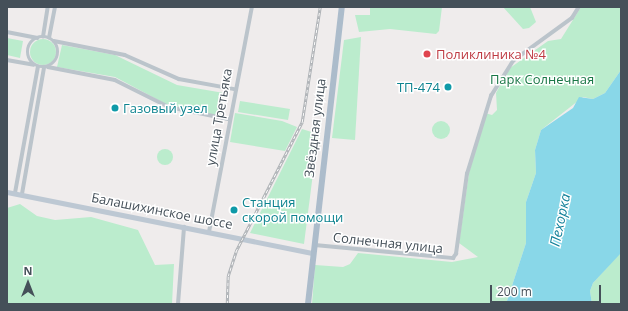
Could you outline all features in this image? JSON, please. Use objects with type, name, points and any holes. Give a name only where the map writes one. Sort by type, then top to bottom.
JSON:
[{"type":"main road","name":"Звёздная улица","points":[[308,304],[312,245],[342,7]]},
{"type":"main road","name":"Балашихинское шоссе","points":[[7,192],[184,226],[312,253]]},
{"type":"street","points":[[43,37],[48,7]]},
{"type":"street","points":[[49,38],[55,7]]},
{"type":"street","name":"улица Третьяка","points":[[209,232],[228,119],[252,7]]},
{"type":"street","name":"Солнечная улица","points":[[312,245],[453,258],[456,254],[467,174],[491,96],[513,62],[572,18],[579,7]]},
{"type":"street","points":[[7,32],[38,38],[49,38],[54,41],[126,55],[179,79],[234,89]]},
{"type":"street","points":[[15,193],[36,66],[28,53],[30,44],[38,38]]},
{"type":"street","points":[[22,194],[46,68],[57,58],[54,41]]},
{"type":"street","points":[[7,60],[115,80],[169,107],[228,119]]},
{"type":"street","points":[[178,304],[184,226]]},
{"type":"green space","points":[[370,7],[442,7],[439,31],[436,34],[390,29],[359,32],[355,15],[370,15]]},
{"type":"green space","points":[[503,7],[530,7],[536,22],[529,28],[523,29]]},
{"type":"green space","name":"Парк Солнечная","points":[[581,7],[621,7],[621,70],[605,93],[593,99],[583,97],[541,130],[535,150],[536,173],[526,202],[526,243],[506,304],[312,304],[315,265],[343,267],[350,264],[358,253],[452,262],[478,257],[459,243],[469,173],[485,113],[492,115],[497,110],[496,93],[510,68],[548,41],[561,39]]},
{"type":"green space","points":[[361,37],[355,140],[332,138],[344,40]]},
{"type":"green space","points":[[7,38],[23,41],[20,58],[7,55]]},
{"type":"green space","points":[[43,39],[52,43],[56,52],[52,61],[43,65],[34,61],[30,52],[34,43]]},
{"type":"green space","points":[[62,45],[115,55],[177,85],[224,93],[220,116],[166,104],[115,77],[57,67]]},
{"type":"green space","points":[[240,101],[290,109],[288,120],[238,112]]},
{"type":"green space","points":[[235,113],[282,121],[297,127],[285,151],[230,142]]},
{"type":"green space","points":[[441,121],[445,122],[449,126],[449,134],[445,138],[441,139],[437,138],[433,134],[432,130],[433,126],[437,122]]},
{"type":"green space","points":[[302,129],[318,134],[304,244],[250,233]]},
{"type":"green space","points":[[162,149],[168,149],[173,154],[171,163],[168,165],[162,165],[157,160],[157,154]]},
{"type":"green space","points":[[20,204],[37,216],[55,220],[91,217],[138,230],[155,265],[174,264],[172,304],[7,304],[7,208]]},
{"type":"green space","points":[[621,252],[621,304],[592,304],[590,291],[593,283]]},
{"type":"water","name":"Пехорка","points":[[621,70],[621,253],[593,283],[590,291],[592,304],[506,304],[526,243],[526,202],[536,173],[535,150],[541,130],[573,108],[579,97],[593,99],[605,93]]},
{"type":"railway","points":[[227,304],[228,276],[236,251],[302,122],[320,7]]},
{"type":"place","name":"Поликлиника №4","points":[[427,54]]},
{"type":"place","name":"ТП-474","points":[[448,87]]},
{"type":"place","name":"Газовый узел","points":[[115,108]]},
{"type":"place","name":"Станция скорой помощи","points":[[234,210]]}]
